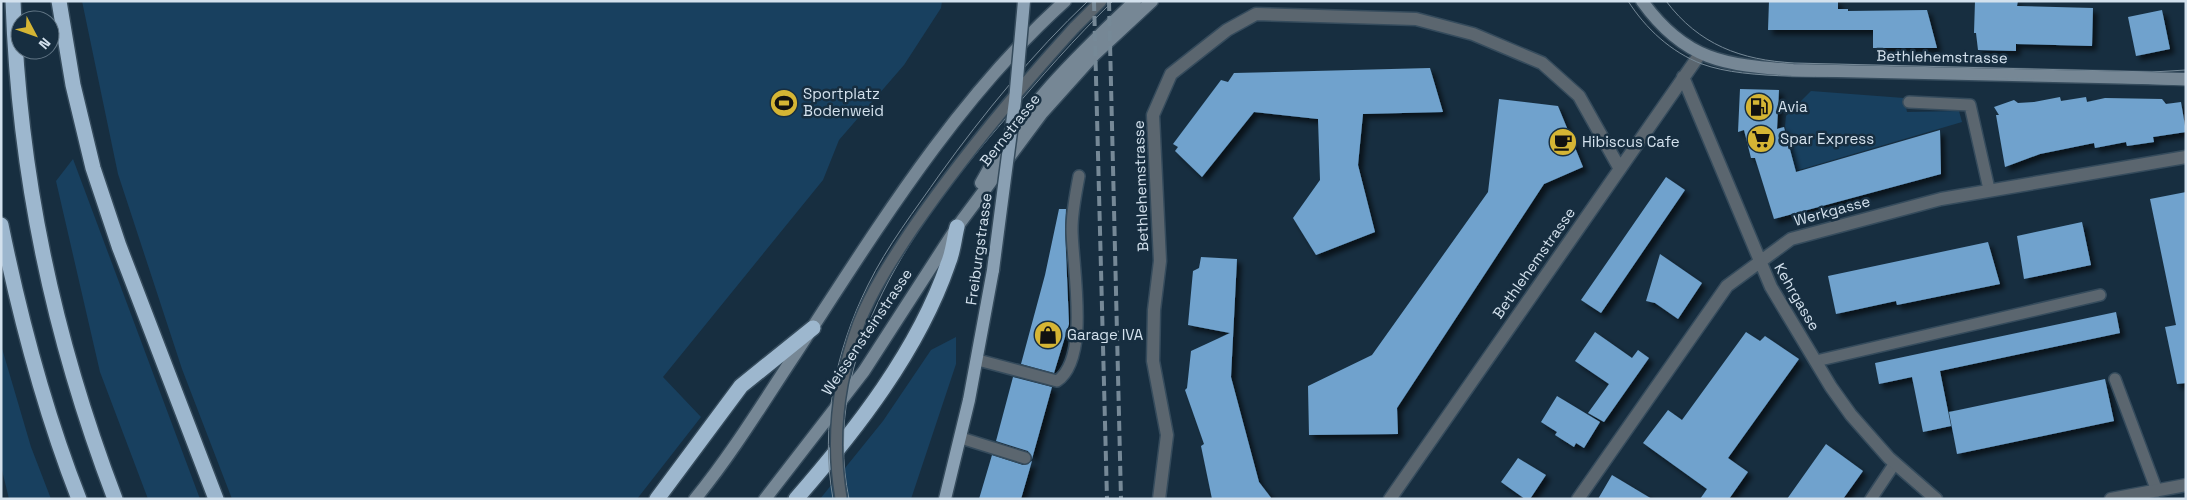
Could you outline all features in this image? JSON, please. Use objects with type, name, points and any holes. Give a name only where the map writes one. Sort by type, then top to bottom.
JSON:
[{"type":"highway","points":[[13,1],[21,128],[31,201],[44,269],[77,392],[115,499]]},
{"type":"highway","points":[[59,1],[74,85],[93,168],[118,246],[216,499]]},
{"type":"highway","points":[[1,225],[28,345],[47,408],[79,499]]},
{"type":"highway","points":[[796,499],[861,418],[897,368],[927,313],[949,264],[957,227]]},
{"type":"highway","points":[[657,499],[741,386],[813,328]]},
{"type":"main road","name":"Freiburgstrasse","points":[[945,499],[978,360],[993,270],[1015,101],[1024,1]]},
{"type":"main road","points":[[695,499],[716,473],[922,164],[1010,54],[1065,1]]},
{"type":"main road","name":"Bernstrasse","points":[[957,227],[993,161],[1037,103],[1090,44],[1135,1]]},
{"type":"main road","name":"Bernstrasse","points":[[957,227],[1042,113],[1095,54],[1152,1]]},
{"type":"main road","name":"Bethlehemstrasse","points":[[1642,1],[1671,34],[1700,54],[1733,64],[1793,70],[2186,78]]},
{"type":"main road","name":"Weissensteinstrasse","points":[[765,499],[864,371],[957,227]]},
{"type":"street","name":"Bethlehemstrasse","points":[[1158,499],[1167,435],[1153,361],[1154,310],[1160,261],[1153,116],[1171,74],[1227,30],[1256,14],[1416,19],[1473,34],[1542,63],[1579,96],[1620,169]]},
{"type":"street","name":"Bethlehemstrasse","points":[[1390,499],[1700,54]]},
{"type":"street","name":"Kehrgasse","points":[[1683,77],[1771,287],[1851,416],[1895,463],[1936,499]]},
{"type":"street","name":"Werkgasse","points":[[1578,499],[1727,286],[1791,240],[1941,199],[1989,189],[2186,158]]},
{"type":"street","points":[[2111,499],[2186,485]]},
{"type":"lane","points":[[841,498],[837,474],[836,435],[840,395],[860,322],[874,292],[898,252],[969,149],[1023,84],[1101,1]]},
{"type":"lane","points":[[1909,102],[1970,104],[1989,189]]},
{"type":"lane","points":[[978,360],[1057,381],[1064,376],[1077,338],[1078,314],[1072,229],[1079,176]]},
{"type":"lane","points":[[1816,361],[2100,295]]},
{"type":"lane","points":[[2115,378],[2156,490]]},
{"type":"lane","points":[[961,438],[1025,458]]},
{"type":"lane","points":[[1871,499],[1895,463]]},
{"type":"shaded area","points":[[82,1],[942,1],[941,8],[904,65],[839,140],[823,180],[663,377],[701,417],[637,499],[232,499],[182,369],[118,174]]},
{"type":"shaded area","points":[[1811,91],[1904,98],[1907,112],[1959,111],[1962,122],[1792,172],[1782,144],[1788,141],[1785,126],[1786,116]]},
{"type":"shaded area","points":[[73,159],[200,499],[148,499],[100,372],[56,181]]},
{"type":"shaded area","points":[[956,337],[956,364],[911,499],[820,499],[883,421],[931,350]]},
{"type":"shaded area","points":[[1,345],[31,447],[51,499],[9,499],[1,466]]},
{"type":"building","points":[[1769,1],[1838,1],[1838,9],[1848,9],[1848,11],[1927,10],[1937,48],[1873,48],[1873,30],[1768,30]]},
{"type":"building","points":[[1975,1],[2018,1],[2017,6],[2093,8],[2092,46],[2016,44],[2016,51],[1978,50],[1976,33],[1974,33]]},
{"type":"building","points":[[2162,10],[2170,49],[2136,56],[2128,17]]},
{"type":"building","points":[[1430,68],[1443,112],[1363,114],[1358,165],[1375,232],[1316,255],[1293,218],[1320,180],[1318,119],[1254,112],[1202,177],[1175,151],[1178,147],[1173,144],[1221,80],[1228,82],[1234,73]]},
{"type":"building","points":[[1740,89],[1779,90],[1777,129],[1784,127],[1796,172],[1940,130],[1941,174],[1774,219],[1755,158],[1751,158],[1744,130],[1738,132]]},
{"type":"building","points":[[2060,97],[2061,101],[2086,97],[2087,102],[2105,98],[2162,99],[2166,104],[2181,102],[2186,132],[2153,137],[2154,142],[2127,146],[2126,142],[2095,148],[2094,143],[2040,154],[2005,167],[1996,115],[1999,115],[1994,107],[2014,100],[2018,103],[2034,102]]},
{"type":"building","points":[[1499,99],[1558,106],[1583,167],[1544,184],[1397,408],[1398,434],[1309,435],[1308,386],[1372,355],[1488,192]]},
{"type":"building","points":[[1666,177],[1685,190],[1601,313],[1581,300]]},
{"type":"building","points":[[2186,192],[2186,383],[2177,384],[2165,327],[2176,325],[2150,199]]},
{"type":"building","points":[[1059,209],[1066,209],[1065,229],[1069,324],[1054,373],[1021,364],[1045,275]]},
{"type":"building","points":[[2082,222],[2091,265],[2024,279],[2017,236]]},
{"type":"building","points":[[1988,242],[2000,284],[1897,305],[1896,301],[1836,314],[1828,276]]},
{"type":"building","points":[[1660,254],[1702,283],[1678,319],[1655,303],[1646,301]]},
{"type":"building","points":[[1201,257],[1237,259],[1231,377],[1259,482],[1272,499],[1212,499],[1201,446],[1204,444],[1185,390],[1187,388],[1191,351],[1230,333],[1188,325],[1193,271],[1199,268]]},
{"type":"building","points":[[2116,312],[2120,333],[1940,371],[1951,426],[1923,432],[1912,377],[1879,384],[1875,363]]},
{"type":"building","points":[[1595,332],[1632,358],[1638,350],[1649,358],[1604,422],[1588,413],[1609,384],[1575,361]]},
{"type":"building","points":[[1746,332],[1760,341],[1765,336],[1799,359],[1728,458],[1748,472],[1729,499],[1700,499],[1707,489],[1643,443],[1668,410],[1682,420]]},
{"type":"building","points":[[1013,377],[1052,387],[1032,459],[1028,451],[996,441]]},
{"type":"building","points":[[2105,379],[2114,421],[1957,454],[1949,412]]},
{"type":"building","points":[[1557,396],[1600,422],[1584,448],[1576,443],[1574,447],[1555,435],[1557,432],[1541,422]]},
{"type":"building","points":[[1826,444],[1863,471],[1843,499],[1787,499]]},
{"type":"building","points":[[992,455],[1023,465],[1032,461],[1021,499],[979,499]]},
{"type":"building","points":[[1518,458],[1546,475],[1530,499],[1525,499],[1501,482]]},
{"type":"building","points":[[1612,475],[1652,499],[1598,499]]},
{"type":"tram line","points":[[833,499],[829,472],[828,444],[833,389],[847,336],[856,310],[868,285],[902,228],[974,129],[1048,41],[1088,1]]},
{"type":"tram line","points":[[849,499],[843,445],[848,392],[862,342],[882,293],[909,246],[939,201],[972,158],[1058,58],[1113,1]]},
{"type":"tram line","points":[[1628,1],[1651,30],[1680,53],[1702,64],[1743,73],[1791,76],[1959,77],[2186,85]]},
{"type":"tram line","points":[[1666,1],[1692,29],[1707,39],[1739,54],[1775,61],[2152,72],[2186,70]]},
{"type":"railway","points":[[1094,1],[1107,499]]},
{"type":"railway","points":[[1109,1],[1121,499]]},
{"type":"place","name":"Sportplatz Bodenweid","points":[[784,103]]},
{"type":"place","name":"Avia","points":[[1759,107]]},
{"type":"place","name":"Spar Express","points":[[1761,139]]},
{"type":"place","name":"Hibiscus Cafe","points":[[1563,142]]},
{"type":"place","name":"Garage IVA","points":[[1048,335]]}]
